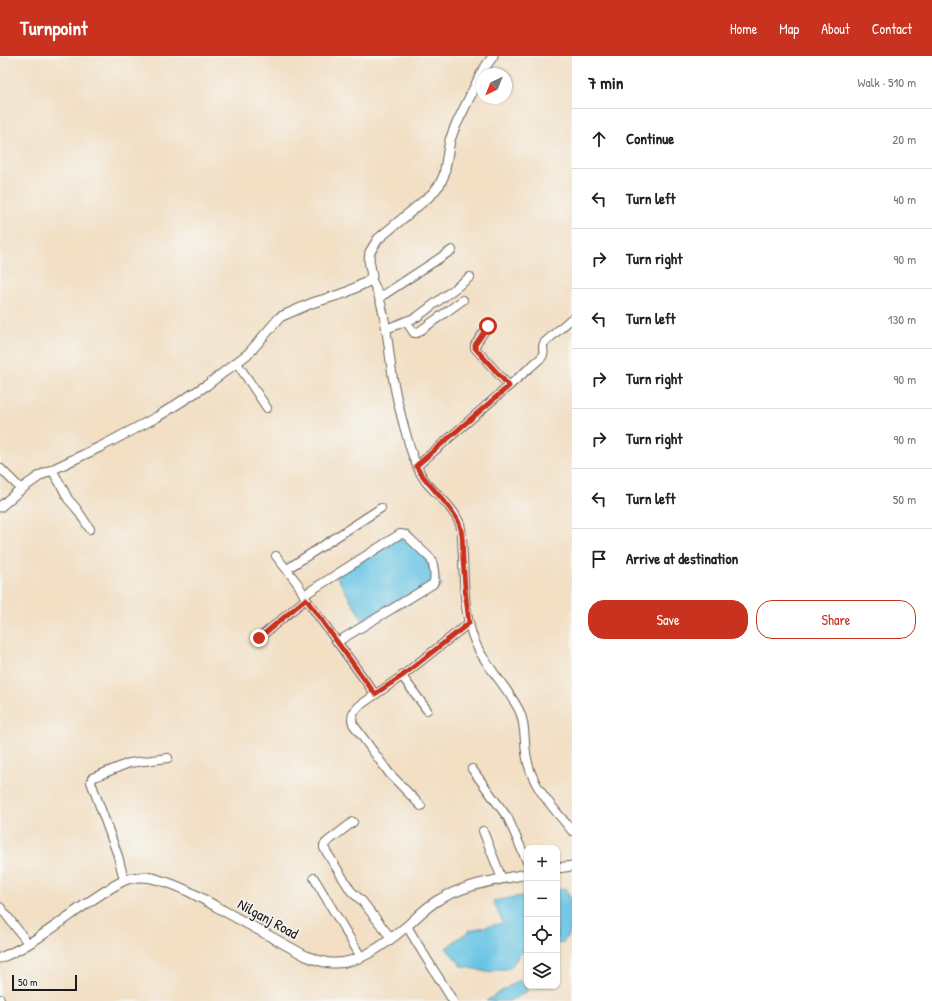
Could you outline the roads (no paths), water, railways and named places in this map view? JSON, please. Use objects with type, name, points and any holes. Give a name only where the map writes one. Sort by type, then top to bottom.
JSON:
[{"type":"street","points":[[493,56],[482,72],[455,127],[450,140],[444,175],[440,184],[432,194],[378,239],[369,257],[371,278],[379,298],[386,329],[394,386],[407,439],[416,466],[425,481],[450,509],[459,523],[462,537],[466,603],[469,623],[477,648],[521,713],[524,727],[527,762],[534,780],[544,796],[572,831]]},
{"type":"street","points":[[379,298],[452,250]]},
{"type":"street","points":[[0,507],[21,489],[52,470],[157,417],[206,386],[253,348],[280,317],[312,303],[349,292],[367,282],[371,278]]},
{"type":"street","points":[[386,329],[420,314],[470,278]]},
{"type":"street","points":[[406,321],[414,333],[417,333],[463,300]]},
{"type":"street","points":[[416,466],[542,357],[544,353],[544,343],[571,319]]},
{"type":"street","points":[[488,326],[475,345],[475,348],[509,386]]},
{"type":"street","points":[[237,362],[267,408]]},
{"type":"street","points":[[0,468],[21,489]]},
{"type":"street","points":[[52,470],[68,499],[75,506],[90,529]]},
{"type":"street","points":[[286,569],[380,508]]},
{"type":"street","points":[[259,638],[305,597],[400,534],[406,535],[433,563],[435,581],[433,584],[337,642]]},
{"type":"street","points":[[276,556],[375,694]]},
{"type":"street","points":[[421,806],[390,774],[353,724],[352,719],[354,711],[375,694],[402,676],[469,623]]},
{"type":"street","points":[[402,676],[427,710]]},
{"type":"street","points":[[124,880],[118,856],[91,780],[95,776],[129,763],[168,758]]},
{"type":"street","points":[[472,769],[508,818],[524,855]]},
{"type":"street","points":[[353,822],[326,842],[324,848],[351,891],[362,900],[392,938]]},
{"type":"street","points":[[484,831],[502,879]]},
{"type":"street","points":[[560,868],[572,866]]},
{"type":"street","name":"Nilganj Road","points":[[0,958],[28,943],[124,880],[146,878],[157,879],[180,887],[306,956],[317,960],[334,963],[342,962],[366,955],[392,938],[438,900],[454,891],[480,882],[524,875]]},
{"type":"street","points":[[314,878],[361,957]]},
{"type":"street","points":[[0,907],[28,943]]},
{"type":"street","points":[[407,926],[453,1001]]},
{"type":"water","points":[[409,528],[442,586],[366,626],[334,572]]},
{"type":"water","points":[[565,888],[572,901],[572,928],[563,943],[560,944],[560,917],[560,889]]},
{"type":"water","points":[[524,896],[524,952],[522,952],[510,968],[487,972],[462,966],[446,948],[470,930],[503,923],[493,901]]},
{"type":"water","points":[[519,980],[524,986],[524,989],[528,991],[509,1001],[486,1001]]}]
